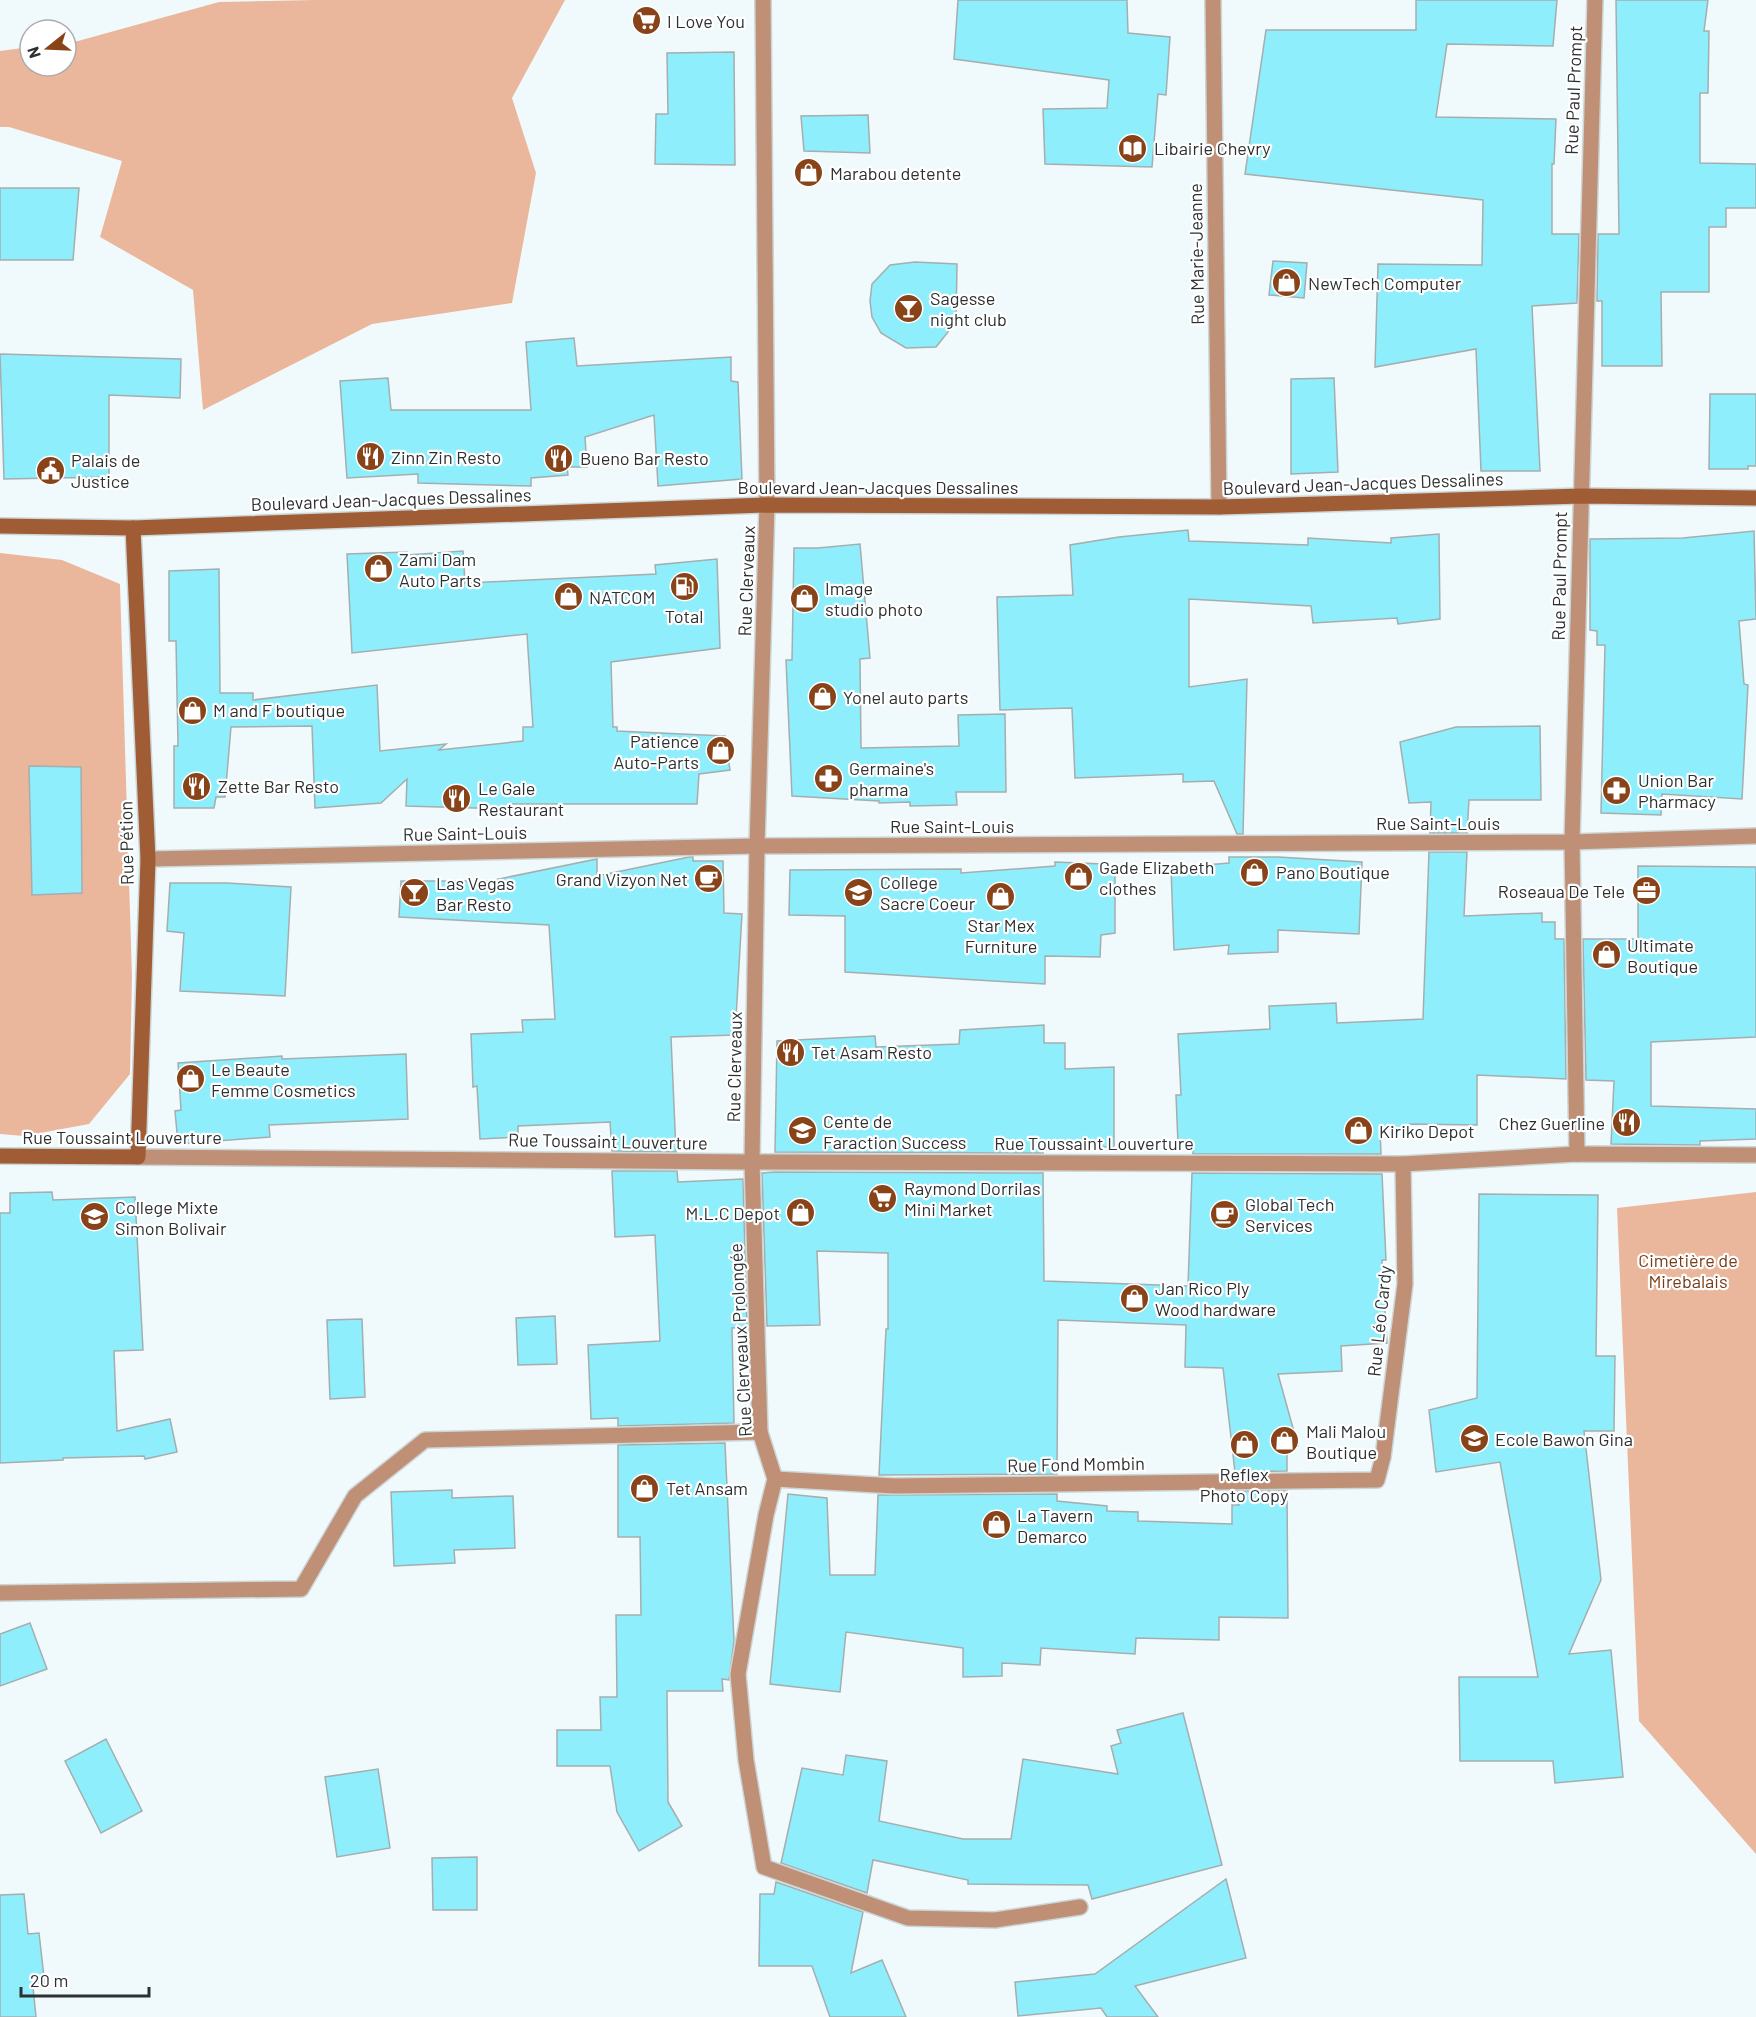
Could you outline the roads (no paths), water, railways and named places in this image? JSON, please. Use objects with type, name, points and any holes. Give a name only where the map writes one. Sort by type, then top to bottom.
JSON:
[{"type":"main road","name":"Boulevard Jean-Jacques Dessalines","points":[[0,526],[133,528],[767,506],[1219,507],[1581,496],[1756,498]]},
{"type":"main road","name":"Rue Pétion","points":[[133,528],[148,859],[138,1157]]},
{"type":"main road","name":"Rue Toussaint Louverture","points":[[0,1156],[138,1157]]},
{"type":"street","name":"Rue Clerveaux","points":[[752,1162],[757,846],[767,506],[763,0]]},
{"type":"street","name":"Rue Marie-Jeanne","points":[[1213,0],[1219,507]]},
{"type":"street","name":"Rue Paul Prompt","points":[[1577,1154],[1572,842],[1595,0]]},
{"type":"street","name":"Rue Saint-Louis","points":[[148,859],[757,846],[1572,842],[1756,836]]},
{"type":"street","name":"Rue Toussaint Louverture","points":[[138,1157],[1403,1164],[1577,1154],[1756,1155]]},
{"type":"street","name":"Rue Clerveaux Prolongée","points":[[752,1162],[760,1432],[775,1479]]},
{"type":"street","name":"Rue Léo Cardy","points":[[1377,1480],[1383,1457],[1405,1284],[1403,1164]]},
{"type":"street","points":[[0,1593],[301,1589],[355,1496],[425,1440],[760,1432]]},
{"type":"street","points":[[775,1479],[766,1515],[738,1674],[747,1760],[764,1867],[908,1918],[995,1920],[1080,1907]]},
{"type":"street","name":"Rue Fond Mombin","points":[[775,1479],[894,1486],[1377,1480]]},
{"type":"place","name":"I Love You","points":[[646,21]]},
{"type":"place","name":"Libairie Chevry","points":[[1133,148]]},
{"type":"place","name":"Marabou detente","points":[[809,173]]},
{"type":"place","name":"NewTech Computer","points":[[1287,283]]},
{"type":"place","name":"Sagesse night club","points":[[909,308]]},
{"type":"place","name":"Zinn Zin Resto","points":[[370,457]]},
{"type":"place","name":"Bueno Bar Resto","points":[[559,458]]},
{"type":"place","name":"Palais de Justice","points":[[50,470]]},
{"type":"place","name":"Zami Dam Auto Parts","points":[[378,569]]},
{"type":"place","name":"Total","points":[[684,587]]},
{"type":"place","name":"NATCOM","points":[[568,597]]},
{"type":"place","name":"Image studio photo","points":[[804,598]]},
{"type":"place","name":"Yonel auto parts","points":[[822,697]]},
{"type":"place","name":"M and F boutique","points":[[192,710]]},
{"type":"place","name":"Patience Auto-Parts","points":[[720,751]]},
{"type":"place","name":"Germaine's pharma","points":[[828,778]]},
{"type":"place","name":"Zette Bar Resto","points":[[197,786]]},
{"type":"place","name":"Union Bar Pharmacy","points":[[1617,790]]},
{"type":"place","name":"Le Gale Restaurant","points":[[457,798]]},
{"type":"place","name":"Pano Boutique","points":[[1255,872]]},
{"type":"place","name":"Gade Elizabeth clothes","points":[[1078,877]]},
{"type":"place","name":"Grand Vizyon Net","points":[[709,879]]},
{"type":"place","name":"Roseaua De Tele","points":[[1646,891]]},
{"type":"place","name":"College Sacre Coeur","points":[[859,892]]},
{"type":"place","name":"Las Vegas Bar Resto","points":[[415,893]]},
{"type":"place","name":"Star Mex Furniture","points":[[1001,896]]},
{"type":"place","name":"Ultimate Boutique","points":[[1606,955]]},
{"type":"place","name":"Tet Asam Resto","points":[[790,1052]]},
{"type":"place","name":"Le Beaute Femme Cosmetics","points":[[190,1079]]},
{"type":"place","name":"Chez Guerline","points":[[1626,1123]]},
{"type":"place","name":"Cente de Faraction Success","points":[[802,1131]]},
{"type":"place","name":"Kiriko Depot","points":[[1358,1131]]},
{"type":"place","name":"Raymond Dorrilas Mini Market","points":[[883,1198]]},
{"type":"place","name":"M.L.C Depot","points":[[801,1213]]},
{"type":"place","name":"Global Tech Services","points":[[1224,1214]]},
{"type":"place","name":"College Mixte Simon Bolivair","points":[[94,1217]]},
{"type":"place","name":"Jan Rico Ply Wood hardware","points":[[1134,1298]]},
{"type":"place","name":"Ecole Bawon Gina","points":[[1474,1439]]},
{"type":"place","name":"Mali Malou Boutique","points":[[1285,1441]]},
{"type":"place","name":"Reflex Photo Copy","points":[[1244,1445]]},
{"type":"place","name":"Tet Ansam","points":[[645,1488]]},
{"type":"place","name":"La Tavern Demarco","points":[[996,1525]]},
{"type":"park label","name":"Cimetière de Mirebalais","points":[[1688,1270]]}]
